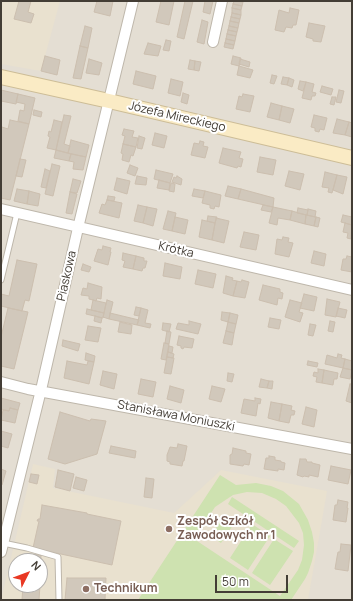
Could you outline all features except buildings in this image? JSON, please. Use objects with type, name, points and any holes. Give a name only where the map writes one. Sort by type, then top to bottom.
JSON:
[{"type":"street","name":"Piaskowa","points":[[2,547],[41,390],[78,228],[133,1]]},
{"type":"street","points":[[213,42],[222,1]]},
{"type":"street","name":"Józefa Mireckiego","points":[[1,77],[352,158]]},
{"type":"street","name":"Krótka","points":[[1,209],[352,290]]},
{"type":"street","name":"Stanisława Moniuszki","points":[[1,382],[352,449]]},
{"type":"lane","points":[[1,280],[17,213]]},
{"type":"lane","points":[[2,547],[27,548],[58,558],[59,600]]},
{"type":"shaded area","points":[[1,1],[352,1],[352,600],[1,600]]},
{"type":"shaded area","points":[[1,1],[60,1],[41,71],[1,64]]},
{"type":"shaded area","name":"Zespół Szkół Zawodowych nr 1","points":[[33,464],[55,469],[53,488],[174,513],[221,470],[327,491],[308,600],[1,600],[8,570],[8,593],[48,593],[48,553],[12,553]]},
{"type":"green space","points":[[220,475],[236,485],[256,483],[271,486],[283,491],[299,504],[308,520],[312,532],[314,552],[308,573],[291,600],[138,600]],"holes":[[[247,492],[262,493],[276,499],[286,506],[299,523],[303,533],[304,545],[302,560],[298,570],[280,596],[194,539],[215,507],[233,495]]]},
{"type":"green space","points":[[232,497],[299,541],[294,548],[228,504]]},
{"type":"green space","points":[[224,515],[235,522],[221,543],[211,536]]},
{"type":"green space","points":[[252,524],[270,536],[248,570],[230,558]]},
{"type":"green space","points":[[274,539],[293,551],[270,585],[252,573]]},
{"type":"place","name":"Zespół Szkół Zawodowych nr 1","points":[[169,529]]},
{"type":"place","name":"Technikum","points":[[86,589]]}]
